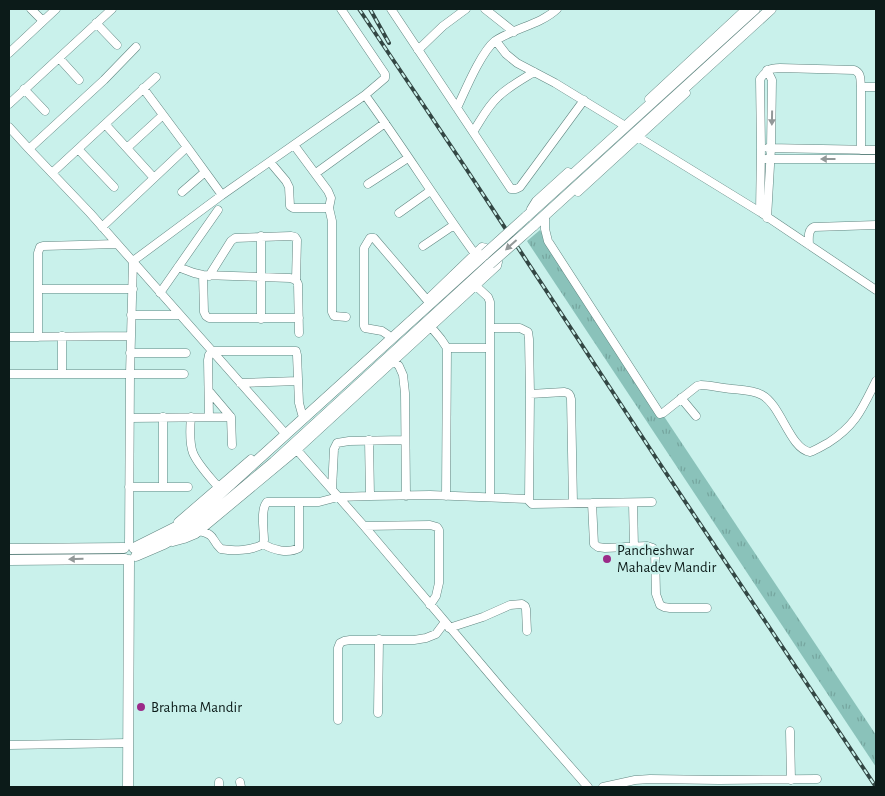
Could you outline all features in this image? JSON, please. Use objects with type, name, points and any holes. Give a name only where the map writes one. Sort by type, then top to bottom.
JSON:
[{"type":"main road","points":[[9,549],[129,553],[198,514],[279,442],[480,254],[527,215],[755,9]]},
{"type":"main road","points":[[9,560],[129,553],[164,544],[213,513],[274,462],[771,9]]},
{"type":"main road","points":[[128,787],[129,553]]},
{"type":"street","points":[[31,9],[43,22]]},
{"type":"street","points":[[9,53],[56,9]]},
{"type":"street","points":[[9,104],[112,9]]},
{"type":"street","points":[[133,261],[386,78],[341,9]]},
{"type":"street","points":[[391,9],[511,189],[520,187],[584,100]]},
{"type":"street","points":[[418,50],[443,26],[466,9]]},
{"type":"street","points":[[485,9],[514,32]]},
{"type":"street","points":[[457,108],[475,70],[496,41],[542,19],[557,9]]},
{"type":"street","points":[[527,215],[536,201],[746,9]]},
{"type":"street","points":[[778,9],[573,196],[539,221],[545,229],[548,241],[660,414],[701,384],[750,391],[762,395],[773,405],[796,442],[803,450],[810,452],[837,438],[852,424],[862,410],[876,381]]},
{"type":"street","points":[[96,23],[117,45]]},
{"type":"street","points":[[496,41],[510,58],[622,124]]},
{"type":"street","points":[[29,149],[104,80],[136,47]]},
{"type":"street","points":[[59,58],[79,80]]},
{"type":"street","points":[[760,212],[760,79],[767,70],[773,68],[854,70],[859,73],[862,150]]},
{"type":"street","points":[[767,70],[772,80],[767,218]]},
{"type":"street","points":[[473,132],[498,97],[514,84],[534,72]]},
{"type":"street","points":[[52,173],[156,77]]},
{"type":"street","points":[[861,87],[876,87]]},
{"type":"street","points":[[143,88],[222,196]]},
{"type":"street","points":[[24,90],[45,111]]},
{"type":"street","points":[[365,95],[454,225],[480,254]]},
{"type":"street","points":[[127,148],[163,115]]},
{"type":"street","points":[[316,174],[385,123]]},
{"type":"street","points":[[105,124],[154,178]]},
{"type":"street","points":[[9,127],[133,261],[283,431]]},
{"type":"street","points":[[638,137],[760,212],[876,290]]},
{"type":"street","points":[[294,145],[328,191],[331,198],[329,208],[332,221],[332,312],[334,316],[346,316]]},
{"type":"street","points":[[102,227],[187,147]]},
{"type":"street","points":[[761,148],[876,150]]},
{"type":"street","points":[[78,149],[114,188]]},
{"type":"street","points":[[368,184],[408,158]]},
{"type":"street","points":[[760,159],[876,159]]},
{"type":"street","points":[[270,162],[289,187],[290,206],[293,208],[329,208]]},
{"type":"street","points":[[182,192],[205,172]]},
{"type":"street","points":[[399,213],[430,191]]},
{"type":"street","points":[[160,293],[218,210]]},
{"type":"street","points":[[423,246],[454,225]]},
{"type":"street","points":[[809,245],[809,232],[814,227],[876,226]]},
{"type":"street","points":[[261,236],[261,318]]},
{"type":"street","points":[[299,318],[213,319],[206,316],[204,312],[206,275],[231,241],[235,238],[261,236],[295,237],[297,240],[296,280],[298,284],[299,318],[299,333]]},
{"type":"street","points":[[388,335],[382,331],[365,328],[364,326],[364,248],[370,238],[374,238],[427,300]]},
{"type":"street","points":[[38,337],[38,253],[40,247],[117,244]]},
{"type":"street","points":[[164,544],[184,539],[199,531],[297,450],[476,286],[498,264],[486,248],[482,248],[480,254],[219,488],[165,532]]},
{"type":"street","points":[[129,553],[130,336],[133,261]]},
{"type":"street","points":[[178,267],[206,275],[290,278],[296,280]]},
{"type":"street","points":[[476,286],[488,297],[490,302],[490,497]]},
{"type":"street","points":[[38,289],[133,289]]},
{"type":"street","points":[[131,315],[179,315]]},
{"type":"street","points":[[431,327],[447,348],[446,496]]},
{"type":"street","points":[[490,328],[520,328],[528,332],[530,394],[529,500]]},
{"type":"street","points":[[62,336],[62,374]]},
{"type":"street","points":[[9,337],[130,336]]},
{"type":"street","points":[[447,348],[490,348]]},
{"type":"street","points":[[212,352],[295,351],[297,355],[299,403],[302,414]]},
{"type":"street","points":[[209,417],[208,360],[212,352]]},
{"type":"street","points":[[130,353],[186,353]]},
{"type":"street","points":[[394,361],[404,375],[406,496]]},
{"type":"street","points":[[9,374],[184,374]]},
{"type":"street","points":[[240,383],[298,381]]},
{"type":"street","points":[[209,391],[231,417],[232,445]]},
{"type":"street","points":[[530,394],[564,392],[570,394],[573,503]]},
{"type":"street","points":[[681,398],[696,416]]},
{"type":"street","points":[[163,417],[163,487]]},
{"type":"street","points":[[191,417],[190,433],[193,453],[219,488]]},
{"type":"street","points":[[130,418],[231,417]]},
{"type":"street","points":[[332,490],[334,449],[337,443],[370,440],[405,440]]},
{"type":"street","points":[[370,440],[370,496]]},
{"type":"street","points":[[297,450],[588,787]]},
{"type":"street","points":[[129,487],[188,487]]},
{"type":"street","points":[[263,544],[263,510],[265,504],[270,502],[319,502],[338,497],[370,496],[490,497],[527,499],[532,504],[652,502]]},
{"type":"street","points":[[199,531],[212,536],[221,549],[249,548],[263,544],[278,550],[294,550],[299,548],[299,502]]},
{"type":"street","points":[[592,503],[594,544],[598,547],[653,548],[655,552],[656,594],[660,605],[670,608],[707,608]]},
{"type":"street","points":[[633,503],[634,547]]},
{"type":"street","points":[[364,526],[430,525],[437,527],[439,530],[439,583],[436,596],[430,605]]},
{"type":"street","points":[[338,720],[338,648],[340,643],[344,641],[414,640],[426,638],[436,634],[447,625],[483,617],[510,605],[522,604],[526,609],[527,631]]},
{"type":"street","points":[[378,713],[379,639]]},
{"type":"street","points":[[790,731],[791,780]]},
{"type":"street","points":[[9,745],[128,743]]},
{"type":"street","points":[[603,787],[635,780],[655,783],[719,784],[817,779]]},
{"type":"green space","points":[[540,230],[876,735],[876,767],[527,241]]},
{"type":"railway","points":[[359,9],[876,787]]},
{"type":"railway","points":[[370,9],[389,43]]},
{"type":"place","name":"Pancheshwar Mahadev Mandir","points":[[607,559]]},
{"type":"place","name":"Brahma Mandir","points":[[141,707]]}]
